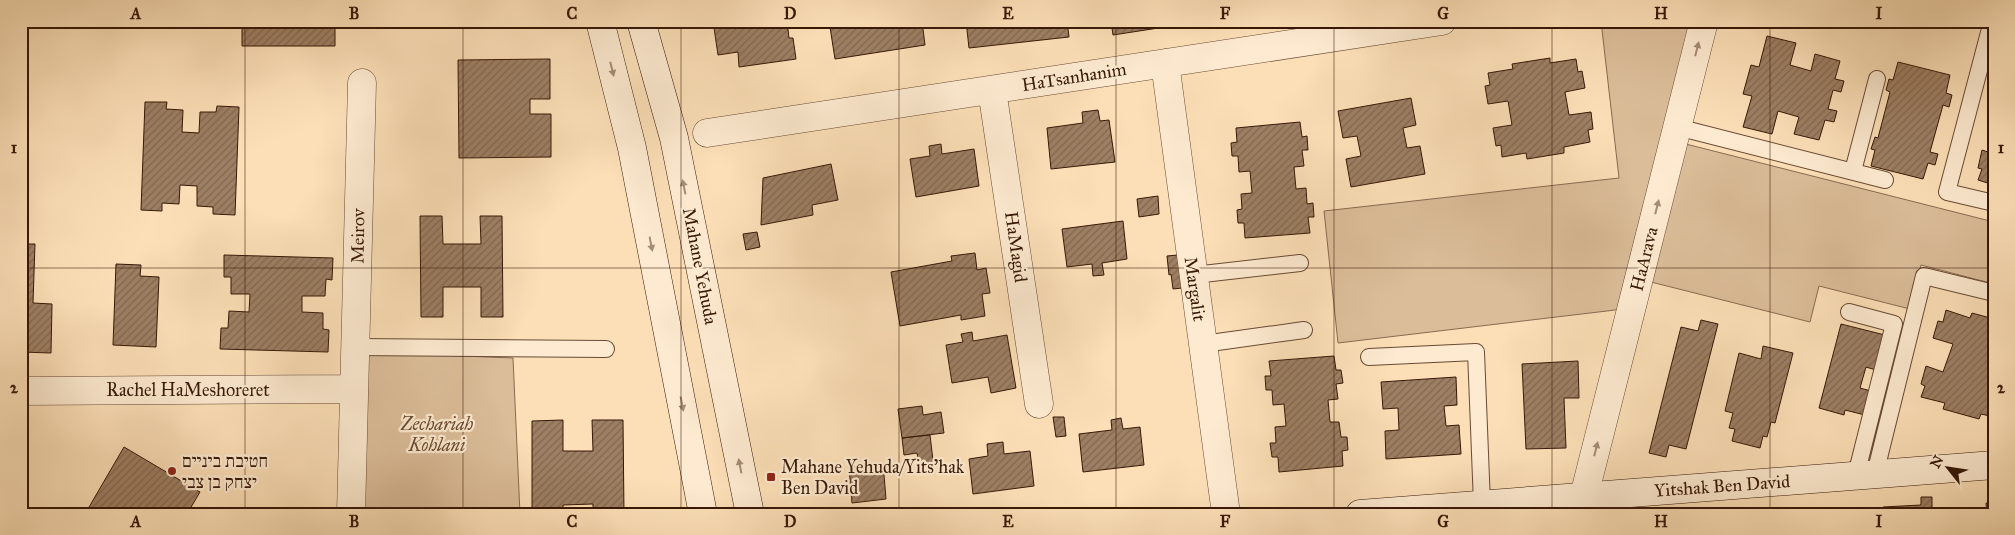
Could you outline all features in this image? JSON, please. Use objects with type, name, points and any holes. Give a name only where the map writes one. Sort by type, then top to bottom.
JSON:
[{"type":"street","points":[[600,21],[632,148],[703,514]]},
{"type":"street","name":"Mahane Yehuda","points":[[641,21],[674,138],[750,514]]},
{"type":"street","name":"HaTsanhanim","points":[[707,133],[1442,21]]},
{"type":"street","name":"HaArava","points":[[1584,496],[1704,21]]},
{"type":"street","name":"Margalit","points":[[1165,63],[1226,514]]},
{"type":"street","name":"Meirov","points":[[350,514],[362,83]]},
{"type":"street","name":"HaMagid","points":[[992,90],[1039,404]]},
{"type":"street","name":"Rachel HaMeshoreret","points":[[21,391],[354,389]]},
{"type":"street","name":"Yitshak Ben David","points":[[1360,514],[1994,465]]},
{"type":"lane","points":[[1992,21],[1947,192],[1994,204]]},
{"type":"lane","points":[[1853,171],[1877,79]]},
{"type":"lane","points":[[1677,127],[1885,180]]},
{"type":"lane","points":[[1194,275],[1300,263]]},
{"type":"lane","points":[[1866,474],[1924,276],[1994,293]]},
{"type":"lane","points":[[1849,312],[1894,324],[1866,474]]},
{"type":"lane","points":[[1203,344],[1304,330]]},
{"type":"lane","points":[[355,347],[606,349]]},
{"type":"lane","points":[[1369,357],[1476,352],[1482,504]]},
{"type":"green space","points":[[1601,21],[1704,21],[1674,141],[1994,222],[1994,284],[1921,265],[1910,309],[1819,286],[1810,322],[1639,279],[1632,308],[1338,343],[1324,211],[1619,178]]},
{"type":"green space","name":"Zechariah Kohlani","points":[[359,352],[513,358],[520,514],[356,514]]},
{"type":"building","points":[[242,21],[335,21],[335,46],[242,46]]},
{"type":"building","points":[[713,21],[787,21],[789,38],[793,38],[796,59],[739,67],[738,52],[718,55]]},
{"type":"building","points":[[850,21],[922,21],[925,45],[835,59],[830,27],[851,24]]},
{"type":"building","points":[[966,21],[1067,21],[1069,37],[969,48]]},
{"type":"building","points":[[1111,21],[1204,21],[1113,35]]},
{"type":"building","points":[[1767,36],[1796,43],[1790,65],[1811,71],[1815,54],[1840,61],[1835,79],[1844,81],[1841,92],[1833,90],[1828,109],[1837,111],[1834,122],[1825,120],[1819,140],[1794,134],[1799,117],[1778,111],[1772,134],[1743,127],[1752,96],[1743,94],[1751,65],[1759,67]]},
{"type":"building","points":[[1550,58],[1550,63],[1576,59],[1578,72],[1582,71],[1585,88],[1565,92],[1569,115],[1591,112],[1593,129],[1588,130],[1590,142],[1564,147],[1564,153],[1527,159],[1526,153],[1502,157],[1501,145],[1496,146],[1493,128],[1512,125],[1508,101],[1488,104],[1485,86],[1490,85],[1488,73],[1513,69],[1512,64]]},
{"type":"building","points":[[550,59],[550,99],[530,99],[530,114],[551,114],[551,157],[459,158],[458,60]]},
{"type":"building","points":[[1898,62],[1950,75],[1946,93],[1952,95],[1949,107],[1943,105],[1930,152],[1938,154],[1935,165],[1928,163],[1923,179],[1871,166],[1875,150],[1871,149],[1875,137],[1878,138],[1890,92],[1886,90],[1889,79],[1893,80]]},
{"type":"building","points":[[1411,98],[1416,125],[1403,128],[1407,148],[1420,146],[1425,174],[1351,187],[1346,159],[1361,156],[1357,136],[1343,138],[1338,111]]},
{"type":"building","points":[[145,102],[167,102],[166,109],[183,110],[182,132],[199,133],[200,112],[216,112],[217,106],[239,107],[235,215],[213,214],[213,207],[197,206],[197,186],[180,185],[179,204],[162,203],[162,211],[141,210]]},
{"type":"building","points":[[1098,110],[1100,121],[1109,120],[1115,162],[1051,169],[1047,128],[1083,123],[1082,112]]},
{"type":"building","points":[[1300,122],[1302,137],[1307,136],[1308,150],[1302,150],[1304,166],[1294,167],[1296,189],[1306,188],[1307,204],[1313,203],[1314,217],[1308,217],[1310,233],[1245,238],[1244,223],[1238,223],[1237,210],[1242,209],[1241,194],[1252,193],[1250,171],[1239,172],[1238,156],[1232,156],[1231,143],[1237,142],[1236,128]]},
{"type":"building","points":[[941,144],[942,154],[974,149],[979,186],[916,197],[910,159],[930,156],[929,146]]},
{"type":"building","points":[[1982,150],[1994,154],[1994,185],[1978,180],[1982,169],[1978,168]]},
{"type":"building","points":[[831,164],[838,200],[812,205],[813,215],[761,225],[763,178]]},
{"type":"building","points":[[1158,196],[1159,214],[1139,217],[1137,199]]},
{"type":"building","points":[[420,216],[442,216],[443,244],[481,244],[480,216],[502,216],[503,317],[481,317],[481,287],[443,287],[443,317],[421,317]]},
{"type":"building","points":[[1123,221],[1127,259],[1102,263],[1104,275],[1093,276],[1092,264],[1067,267],[1062,229]]},
{"type":"building","points":[[757,232],[760,247],[746,250],[743,234]]},
{"type":"building","points":[[21,244],[35,244],[33,303],[52,304],[51,353],[21,352]]},
{"type":"building","points":[[975,253],[977,270],[986,268],[990,293],[982,294],[985,316],[961,320],[961,315],[900,326],[891,272],[952,261],[951,256]]},
{"type":"building","points":[[224,255],[333,258],[332,280],[326,279],[325,296],[302,296],[302,312],[323,313],[323,329],[329,330],[328,352],[220,349],[221,328],[228,328],[229,311],[249,312],[250,294],[231,294],[231,277],[224,277]]},
{"type":"building","points":[[1178,255],[1182,288],[1173,289],[1167,256]]},
{"type":"building","points":[[116,264],[141,265],[140,276],[159,277],[156,347],[113,345]]},
{"type":"building","points":[[1946,310],[1970,318],[1972,313],[1994,319],[1994,417],[1981,414],[1979,419],[1943,409],[1945,403],[1921,397],[1925,386],[1921,384],[1926,366],[1943,372],[1953,344],[1933,338],[1938,321],[1943,322]]},
{"type":"building","points":[[1701,320],[1718,324],[1686,449],[1669,445],[1666,457],[1649,453],[1681,327],[1698,331]]},
{"type":"building","points":[[1841,324],[1885,335],[1876,370],[1866,367],[1860,388],[1871,391],[1865,415],[1845,410],[1844,415],[1819,408]]},
{"type":"building","points":[[972,332],[973,341],[1007,335],[1016,388],[991,393],[988,377],[952,383],[946,345],[963,342],[961,334]]},
{"type":"building","points":[[1763,346],[1793,353],[1775,423],[1771,422],[1767,437],[1763,436],[1760,448],[1732,441],[1735,429],[1729,428],[1733,413],[1725,411],[1739,353],[1761,359]]},
{"type":"building","points":[[1334,356],[1336,370],[1341,370],[1343,383],[1336,384],[1338,399],[1328,400],[1330,422],[1339,422],[1341,437],[1347,437],[1348,450],[1342,451],[1343,466],[1279,472],[1278,457],[1272,457],[1270,443],[1276,443],[1275,427],[1286,426],[1284,404],[1273,405],[1272,390],[1266,390],[1265,376],[1271,376],[1269,361]]},
{"type":"building","points":[[1578,361],[1579,398],[1564,398],[1566,448],[1526,449],[1522,364]]},
{"type":"building","points":[[1456,377],[1457,405],[1444,406],[1446,426],[1459,425],[1461,454],[1386,459],[1385,431],[1399,430],[1398,408],[1383,409],[1381,382]]},
{"type":"building","points":[[922,406],[923,415],[941,412],[944,433],[902,438],[898,409]]},
{"type":"building","points":[[1053,417],[1064,417],[1066,436],[1056,437]]},
{"type":"building","points":[[1121,418],[1123,429],[1140,427],[1144,465],[1083,472],[1079,434],[1112,430],[1111,420]]},
{"type":"building","points":[[563,420],[563,451],[593,451],[592,420],[623,420],[624,514],[593,514],[593,504],[563,505],[563,514],[532,514],[532,421]]},
{"type":"building","points":[[930,435],[934,469],[920,471],[917,453],[904,455],[902,438]]},
{"type":"building","points":[[1003,442],[1004,454],[1030,451],[1034,486],[973,494],[969,459],[988,456],[987,444]]},
{"type":"building","points":[[124,447],[200,492],[187,514],[85,514]]},
{"type":"building","points":[[883,463],[886,499],[852,503],[849,467]]},
{"type":"building","points":[[1921,497],[1932,497],[1932,514],[1884,514],[1883,507],[1921,505]]},
{"type":"building","points":[[1986,503],[1994,503],[1994,514],[1987,514]]},
{"type":"place","name":"חטיבת ביניים יצחק בן צבי","points":[[172,471]]},
{"type":"place","name":"Mahane Yehuda/Yits'hak Ben David","points":[[771,477]]}]
